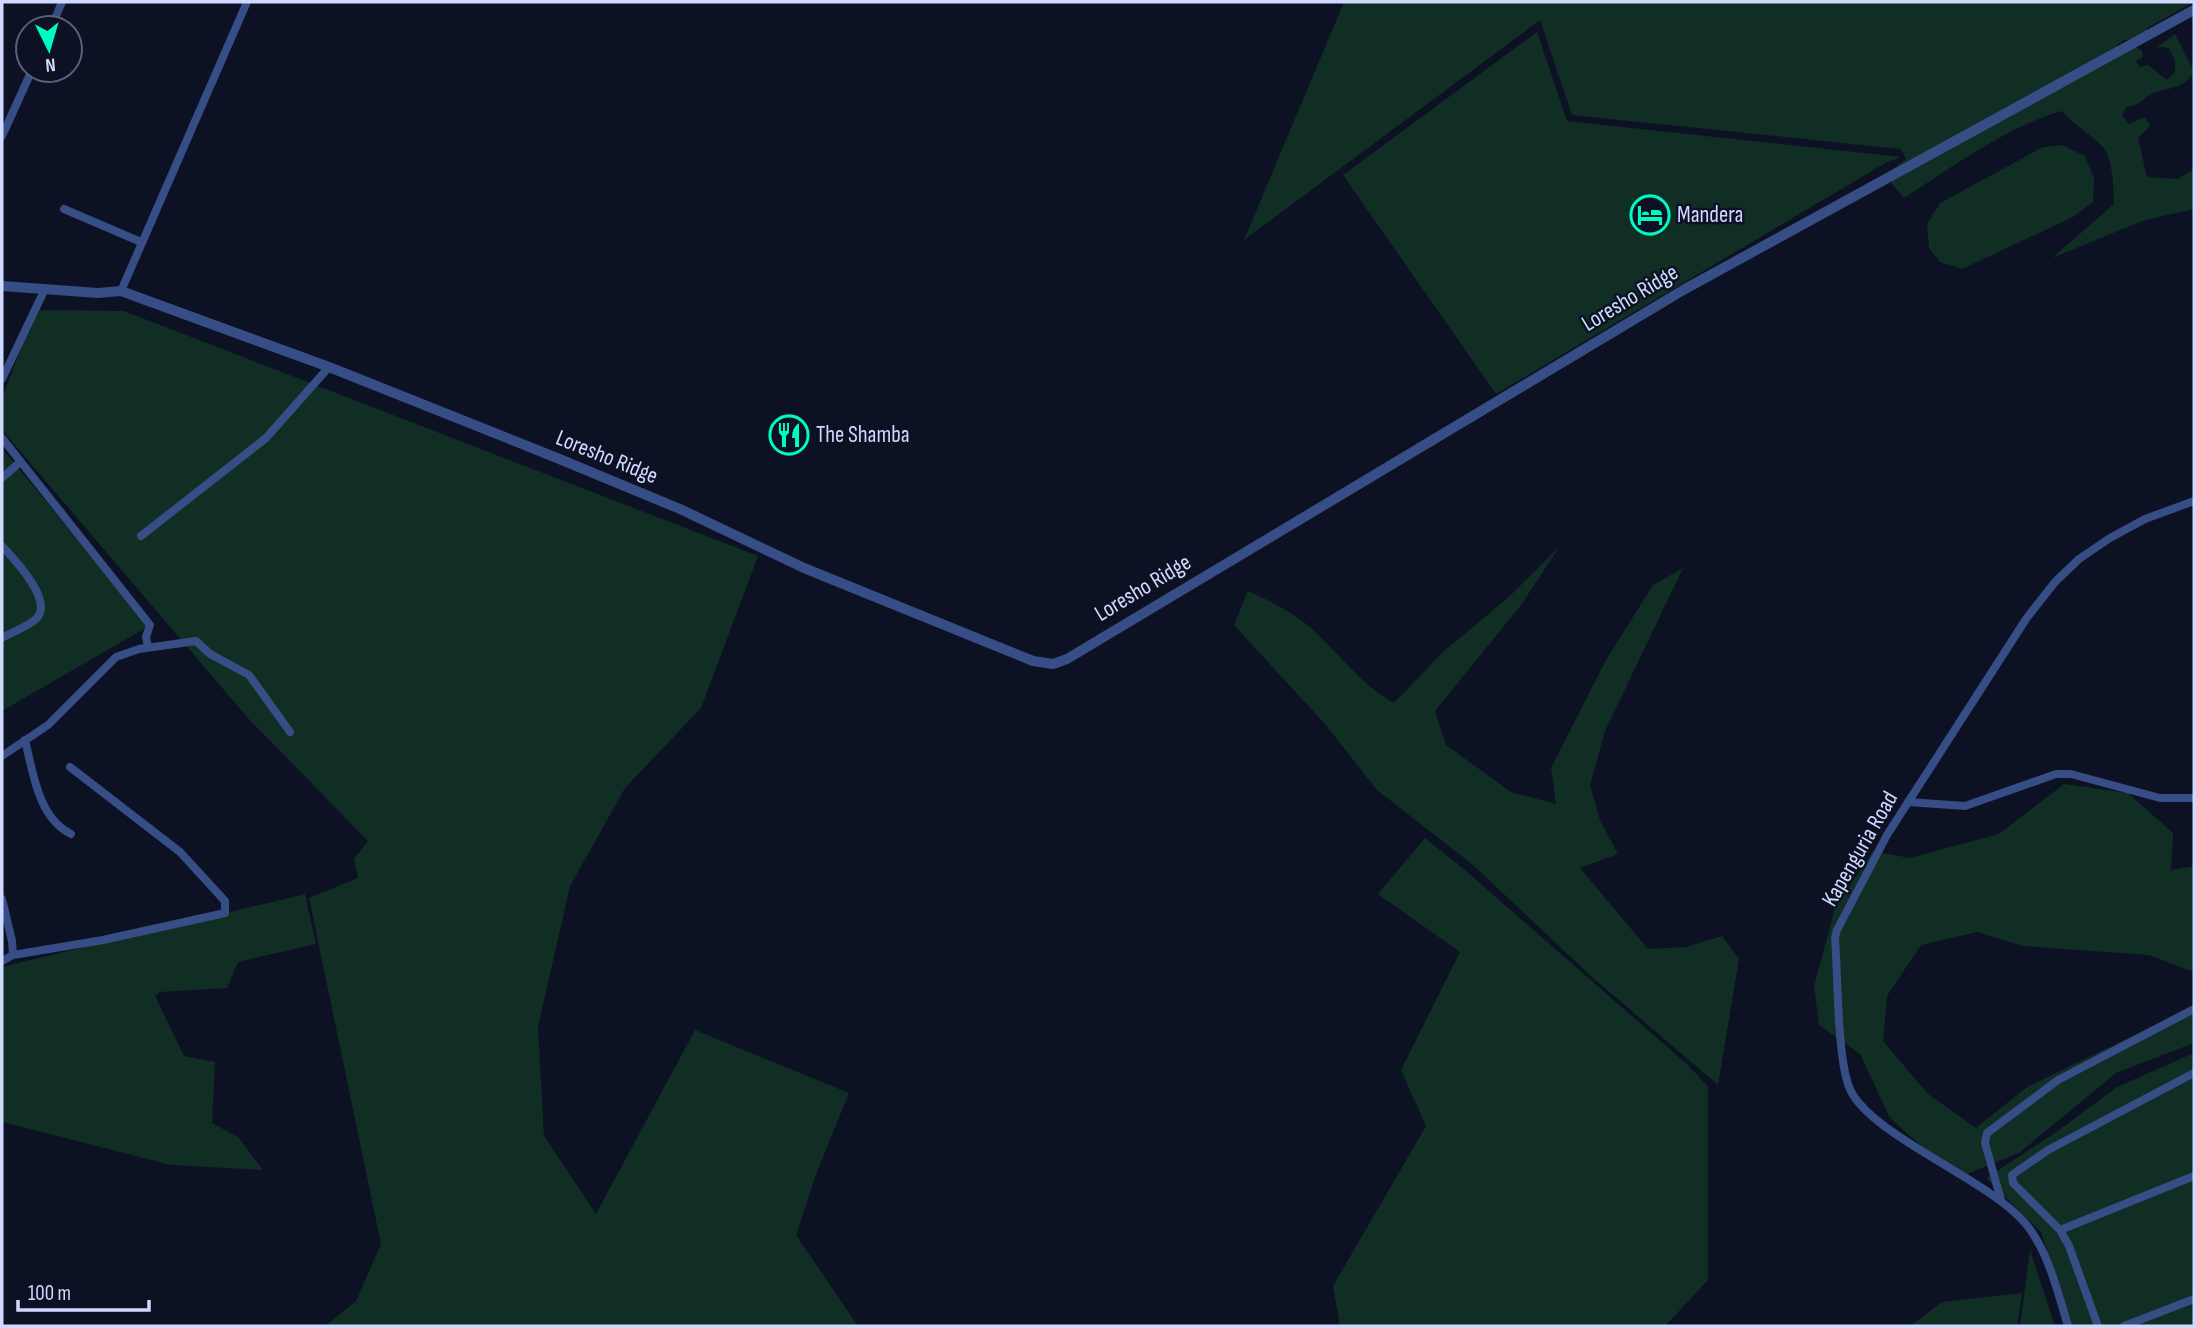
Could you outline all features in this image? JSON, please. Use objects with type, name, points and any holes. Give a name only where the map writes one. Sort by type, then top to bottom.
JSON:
[{"type":"street","points":[[121,291],[247,2]]},
{"type":"street","name":"Loresho Ridge","points":[[2,286],[44,291],[121,291],[329,368],[673,506],[830,578],[1032,661],[1053,664],[1068,659],[1685,289],[2194,10]]},
{"type":"street","points":[[2,136],[26,84]]},
{"type":"street","points":[[64,209],[141,242]]},
{"type":"street","points":[[2,379],[44,291]]},
{"type":"street","points":[[141,536],[266,438],[329,368]]},
{"type":"street","points":[[2,438],[150,625],[146,637],[148,647]]},
{"type":"street","points":[[2,478],[20,462]]},
{"type":"street","name":"Kapenguria Road","points":[[2068,1326],[2037,1240],[2001,1199],[1872,1117],[1849,1087],[1840,1011],[1837,930],[1887,835],[2026,618],[2055,582],[2079,559],[2110,538],[2145,519],[2194,501]]},
{"type":"street","points":[[2,545],[32,578],[40,614],[35,620],[2,638]]},
{"type":"street","points":[[2,757],[48,725],[116,657],[148,647],[196,640],[210,654],[249,675],[290,732]]},
{"type":"street","points":[[25,740],[36,786],[50,818],[71,834]]},
{"type":"street","points":[[2,961],[13,955],[103,940],[225,913],[225,901],[180,852],[70,767]]},
{"type":"street","points":[[1908,802],[1965,806],[2056,774],[2071,774],[2160,798],[2194,798]]},
{"type":"street","points":[[2,899],[13,955]]},
{"type":"street","points":[[2001,1199],[1986,1143],[1987,1133],[2058,1080],[2194,1009]]},
{"type":"street","points":[[2098,1326],[2069,1246],[2060,1230],[2012,1183],[2012,1175],[2103,1119],[2194,1073]]},
{"type":"street","points":[[2060,1230],[2194,1176]]},
{"type":"street","points":[[2124,1326],[2194,1298]]},
{"type":"green space","points":[[1344,2],[2194,2],[2147,28],[2149,38],[2125,40],[2115,46],[2135,46],[2142,51],[2143,57],[2136,61],[2140,67],[2148,65],[2167,80],[2175,72],[2175,61],[2169,48],[2157,47],[2175,34],[2194,71],[2183,83],[2156,92],[2135,105],[2126,107],[2122,115],[2129,124],[2145,117],[2150,126],[2138,138],[2147,177],[2178,179],[2194,169],[2194,209],[2145,220],[2052,258],[2114,204],[2112,172],[2105,150],[2062,111],[2000,138],[1904,198],[1891,183],[1892,170],[1906,159],[1901,149],[1572,115],[1540,20],[1244,240]]},
{"type":"green space","points":[[1537,32],[1567,121],[1902,157],[1887,162],[1496,394],[1343,175]]},
{"type":"green space","points":[[2062,145],[2085,156],[2094,178],[2093,202],[2073,217],[1962,269],[1940,262],[1929,248],[1927,224],[1940,203],[2043,147]]},
{"type":"green space","points":[[36,310],[124,311],[758,556],[701,708],[625,788],[570,886],[538,1027],[544,1136],[596,1214],[695,1030],[849,1093],[815,1177],[796,1235],[858,1326],[325,1326],[356,1301],[381,1244],[309,898],[358,878],[354,859],[368,841],[247,717],[2,430],[2,398]]},
{"type":"green space","points":[[2,448],[149,626],[2,711]]},
{"type":"green space","points":[[1560,546],[1521,605],[1435,711],[1446,745],[1511,792],[1556,804],[1551,768],[1606,660],[1653,585],[1683,568],[1605,731],[1590,785],[1600,820],[1618,854],[1580,868],[1648,949],[1686,947],[1722,936],[1739,959],[1718,1085],[1593,978],[1473,865],[1377,790],[1325,724],[1234,625],[1248,591],[1288,611],[1310,627],[1360,677],[1394,703],[1443,652],[1510,596]]},
{"type":"green space","points":[[2064,784],[2128,793],[2173,833],[2171,870],[2194,866],[2194,972],[2149,955],[2023,946],[1977,932],[1921,945],[1887,996],[1883,1041],[1928,1094],[1976,1128],[2027,1087],[2194,1006],[2194,1043],[2116,1073],[2019,1153],[1957,1178],[1890,1118],[1860,1054],[1819,1025],[1814,986],[1835,908],[1873,851],[1910,858],[1999,834]]},
{"type":"green space","points":[[1425,838],[1689,1066],[1708,1087],[1708,1280],[1665,1326],[1340,1326],[1333,1286],[1426,1126],[1401,1070],[1460,952],[1378,894]]},
{"type":"green space","points":[[305,894],[316,944],[238,962],[227,988],[160,992],[155,996],[184,1056],[215,1062],[212,1123],[238,1137],[263,1170],[171,1165],[2,1122],[2,967]]},
{"type":"green space","points":[[2194,1053],[2194,1326],[2070,1326],[2041,1232],[1986,1178],[2055,1133],[2117,1087]]},
{"type":"green space","points":[[2030,1250],[2055,1326],[2020,1326]]},
{"type":"green space","points":[[2022,1293],[2017,1326],[1910,1326],[1942,1302]]},
{"type":"place","name":"Mandera","points":[[1650,215]]},
{"type":"place","name":"The Shamba","points":[[789,435]]}]
